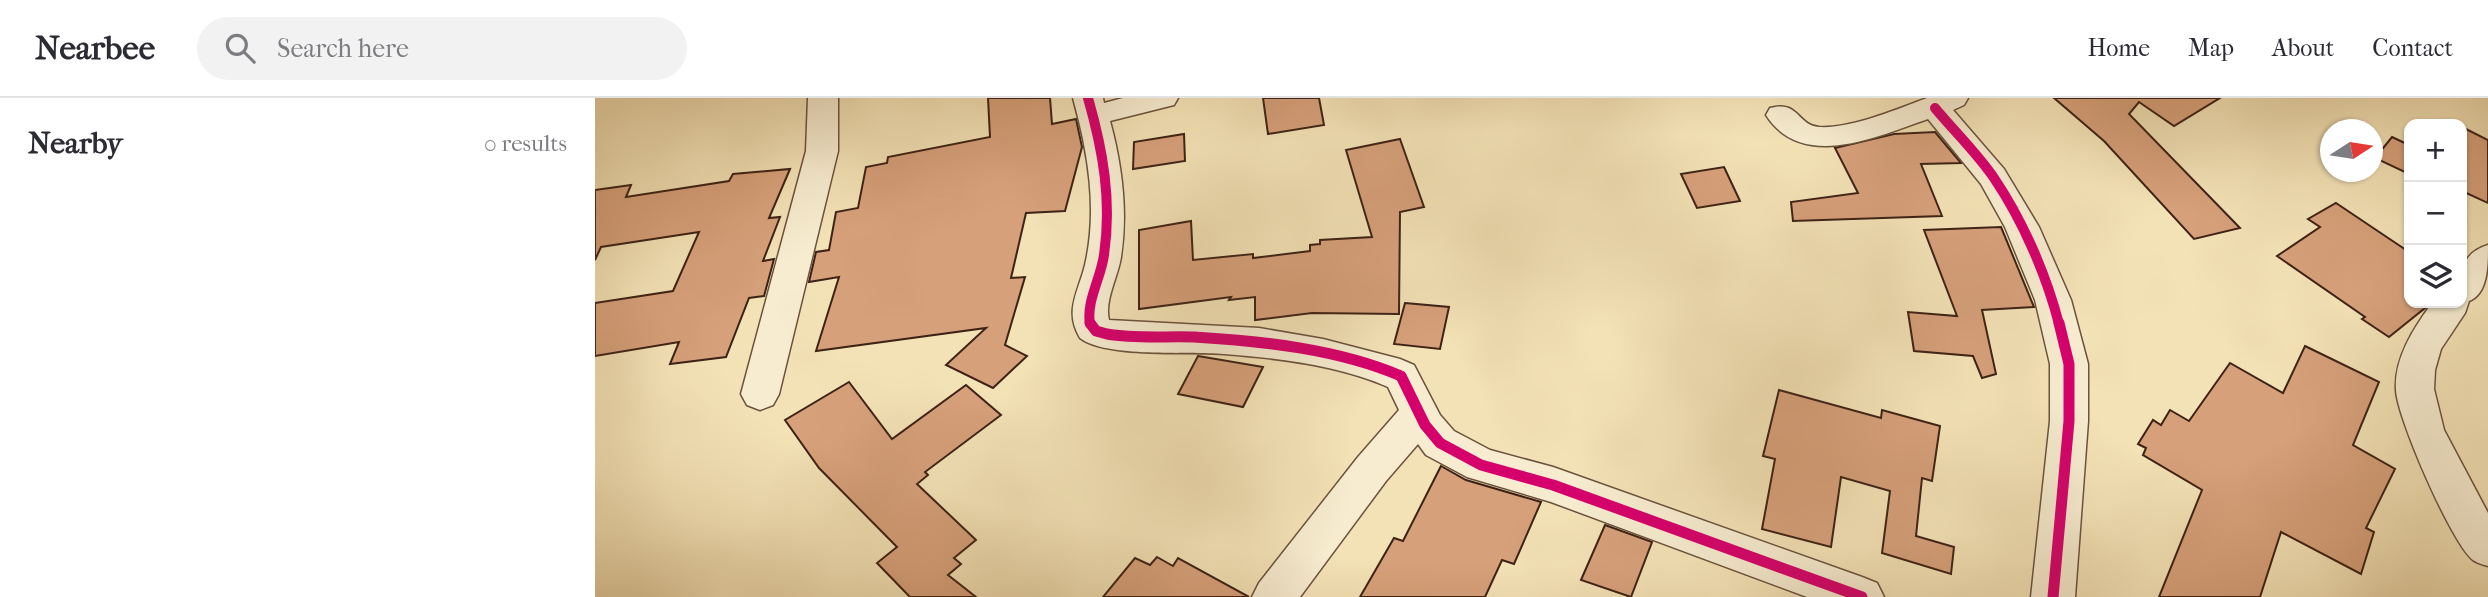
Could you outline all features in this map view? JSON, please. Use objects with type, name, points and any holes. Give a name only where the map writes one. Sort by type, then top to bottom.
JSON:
[{"type":"street","points":[[760,394],[822,151],[823,98]]},
{"type":"street","points":[[1163,98],[1091,107],[1106,178],[1107,222],[1103,265],[1090,312],[1090,323],[1094,329],[1115,336],[1207,336],[1282,344],[1360,362],[1401,376],[1425,425],[1440,443],[1481,465],[1603,503],[1862,597]]},
{"type":"street","points":[[1780,115],[1800,132],[1813,137],[1852,130],[1944,103],[2022,226],[2053,300],[2069,363],[2069,421],[2053,597]]},
{"type":"street","points":[[2467,284],[2488,258]]},
{"type":"street","points":[[2449,308],[2424,344],[2415,369],[2416,410],[2423,432],[2476,533],[2488,547]]},
{"type":"street","points":[[1274,597],[1371,468],[1420,414]]},
{"type":"building","points":[[988,98],[1050,98],[1052,124],[1076,119],[1082,147],[1065,211],[1026,213],[1011,278],[1025,277],[1005,345],[1027,356],[993,388],[946,365],[986,328],[816,351],[839,277],[809,282],[816,252],[829,250],[836,212],[858,208],[866,167],[887,163],[888,157],[990,137]]},
{"type":"building","points":[[1263,98],[1319,98],[1324,125],[1268,134]]},
{"type":"building","points":[[2054,98],[2220,98],[2174,126],[2139,102],[2129,114],[2240,228],[2194,239],[2104,141]]},
{"type":"building","points":[[2467,130],[2488,140],[2488,203],[2467,193]]},
{"type":"building","points":[[1935,132],[1961,163],[1921,164],[1942,216],[1793,221],[1791,202],[1858,193],[1835,148],[1894,134]]},
{"type":"building","points":[[1184,134],[1185,161],[1133,169],[1134,142]]},
{"type":"building","points":[[2392,137],[2404,143],[2404,172],[2383,162],[2383,148]]},
{"type":"building","points":[[1400,139],[1424,207],[1400,212],[1399,314],[1312,313],[1255,320],[1255,297],[1229,300],[1231,297],[1139,309],[1139,230],[1191,221],[1193,260],[1253,254],[1253,258],[1310,251],[1310,245],[1320,244],[1320,240],[1372,237],[1346,150]]},
{"type":"building","points":[[1724,167],[1740,201],[1697,208],[1681,174]]},
{"type":"building","points":[[790,169],[769,218],[780,217],[763,261],[774,259],[764,296],[749,298],[726,357],[670,364],[679,342],[595,356],[595,303],[673,291],[699,232],[601,247],[595,260],[595,190],[631,185],[626,197],[729,181],[733,174]]},
{"type":"building","points":[[2336,203],[2404,249],[2404,308],[2425,308],[2389,337],[2362,319],[2365,317],[2277,256],[2320,227],[2308,219]]},
{"type":"building","points":[[2001,227],[2034,307],[1982,310],[1996,374],[1982,378],[1973,356],[1914,351],[1908,312],[1957,316],[1924,230]]},
{"type":"building","points":[[1405,303],[1449,307],[1440,349],[1394,344]]},
{"type":"building","points":[[2305,346],[2379,382],[2353,445],[2395,469],[2366,528],[2374,532],[2361,574],[2281,532],[2260,597],[2159,597],[2202,490],[2143,455],[2146,448],[2138,444],[2153,420],[2161,425],[2170,410],[2189,421],[2230,363],[2283,393]]},
{"type":"building","points":[[1198,356],[1263,367],[1243,407],[1178,394]]},
{"type":"building","points":[[849,382],[892,439],[966,385],[1001,415],[925,472],[928,475],[917,484],[976,540],[954,558],[961,564],[948,575],[976,597],[910,597],[877,563],[897,547],[819,468],[785,420]]},
{"type":"building","points":[[1779,390],[1881,418],[1882,410],[1940,426],[1932,481],[1922,478],[1916,536],[1954,547],[1951,574],[1882,553],[1890,491],[1841,477],[1831,547],[1762,529],[1775,459],[1763,456]]},
{"type":"building","points":[[1441,466],[1466,480],[1541,502],[1514,564],[1502,560],[1485,597],[1360,597],[1394,538],[1403,541]]},
{"type":"building","points":[[1605,525],[1652,542],[1631,597],[1581,580]]},
{"type":"building","points":[[1157,557],[1173,566],[1178,558],[1249,597],[1103,597],[1135,558],[1150,565]]},
{"type":"cycle path","points":[[1088,98],[1100,144],[1108,208],[1104,256],[1089,318],[1096,331],[1119,336],[1194,337],[1259,343],[1323,354],[1387,370],[1401,376],[1425,425],[1440,443],[1481,465],[1553,485],[1862,597]]},
{"type":"cycle path","points":[[1935,108],[1993,177],[2022,227],[2053,300],[2069,364],[2069,421],[2053,597]]}]
